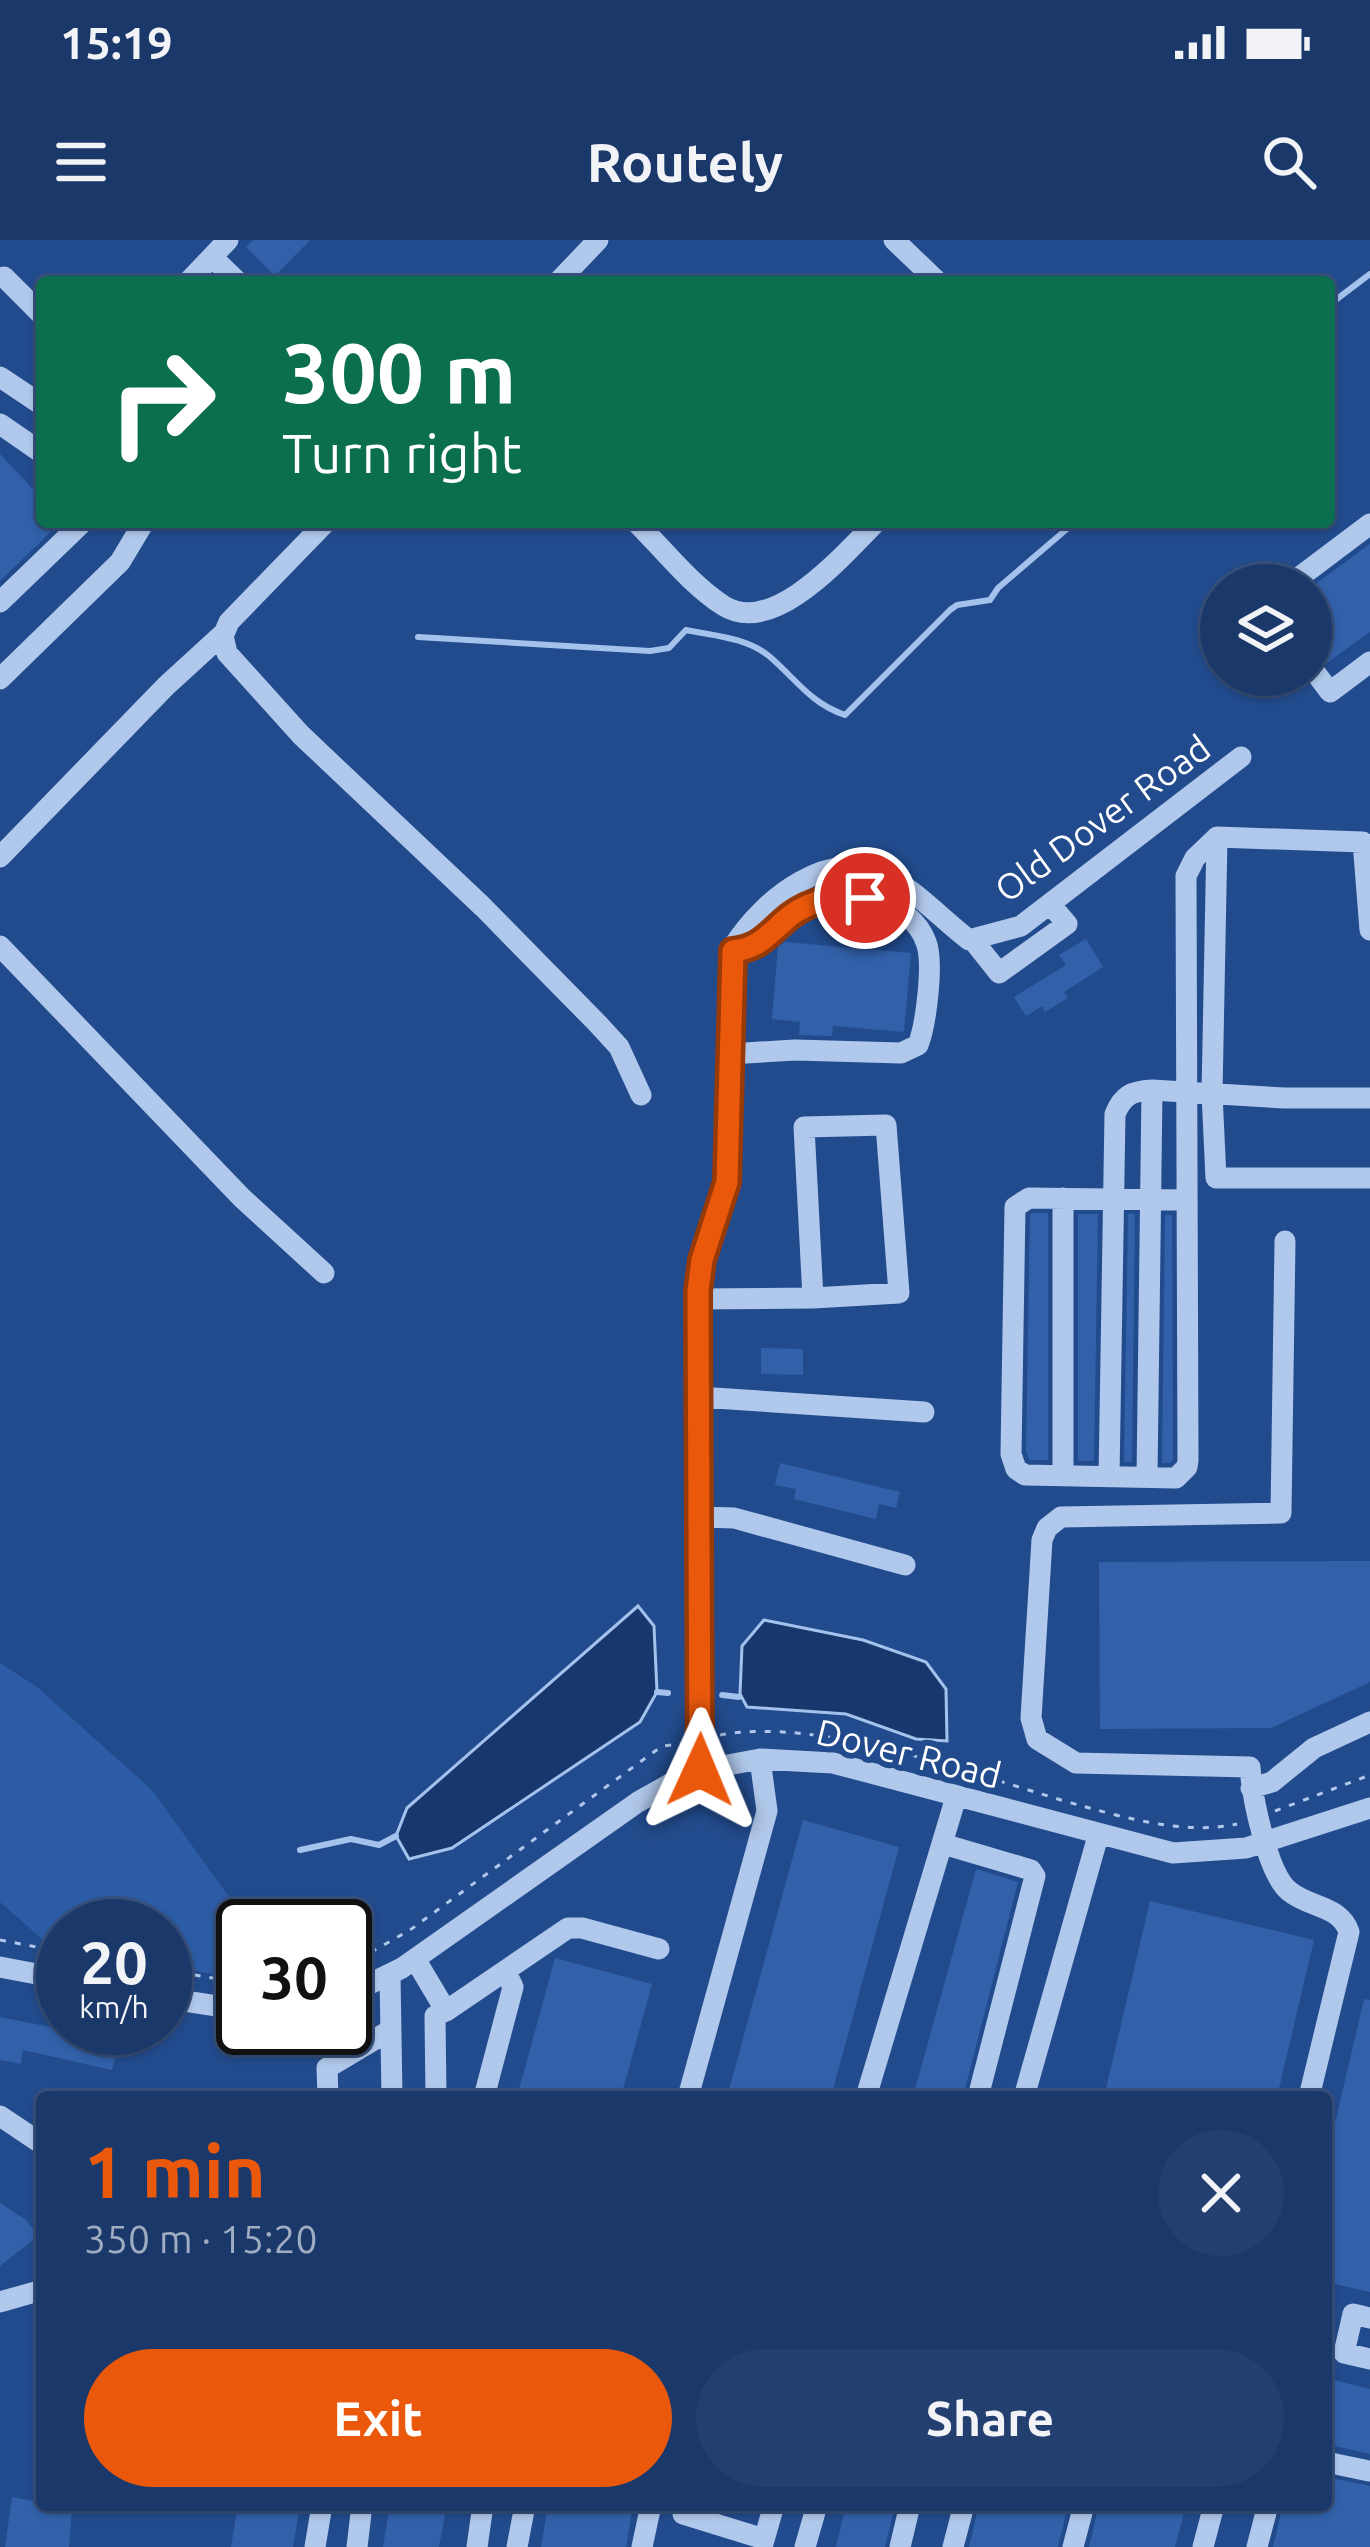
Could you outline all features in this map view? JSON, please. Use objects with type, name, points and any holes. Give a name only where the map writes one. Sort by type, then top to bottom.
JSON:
[{"type":"street","points":[[564,276],[598,240]]},
{"type":"street","points":[[894,240],[932,276]]},
{"type":"street","points":[[194,276],[220,248],[235,276]]},
{"type":"street","points":[[4,278],[36,309]]},
{"type":"street","points":[[0,377],[36,401]]},
{"type":"street","points":[[21,391],[0,420],[36,448]]},
{"type":"street","points":[[1317,564],[1370,524]]},
{"type":"street","points":[[0,602],[77,528]]},
{"type":"street","points":[[2,674],[120,562],[141,528]]},
{"type":"street","points":[[0,857],[225,632],[320,528]]},
{"type":"street","points":[[642,528],[709,595],[740,613],[758,613],[818,581],[870,528]]},
{"type":"street","points":[[225,632],[227,653],[301,735],[483,907],[619,1047],[641,1095]]},
{"type":"street","points":[[1332,690],[1370,662]]},
{"type":"street","name":"Old Dover Road","points":[[733,951],[751,918],[808,877],[847,866],[886,874],[972,939],[1022,926],[1241,757]]},
{"type":"street","points":[[1217,837],[1212,1094],[1216,1178],[1370,1178]]},
{"type":"street","points":[[1187,1200],[1029,1198],[1015,1207],[1011,1454],[1016,1469],[1025,1475],[1175,1478],[1187,1467],[1187,1200],[1187,1093],[1186,876],[1195,858],[1217,837],[1363,842],[1370,930]]},
{"type":"street","points":[[700,1770],[698,1299],[702,1260],[727,1182],[729,1054],[733,951],[752,949],[789,916],[814,903],[846,895],[901,910],[927,942],[925,1029],[918,1045],[901,1054],[795,1050],[729,1054]]},
{"type":"street","points":[[972,939],[999,973],[1066,925],[1050,904]]},
{"type":"street","points":[[0,946],[242,1198],[324,1274]]},
{"type":"street","points":[[1109,1477],[1115,1114],[1120,1102],[1133,1090],[1370,1098]]},
{"type":"street","points":[[1147,1477],[1152,1090]]},
{"type":"street","points":[[698,1299],[813,1298],[899,1293],[886,1125],[804,1126],[813,1298]]},
{"type":"street","points":[[1064,1198],[1064,1476]]},
{"type":"street","points":[[1285,1240],[1281,1513],[1061,1516],[1042,1540],[1030,1718],[1037,1739],[1076,1763],[1250,1767],[1266,1843],[1288,1890],[1341,1916],[1349,1932],[1310,2091]]},
{"type":"street","points":[[699,1396],[924,1412]]},
{"type":"street","points":[[700,1517],[734,1518],[905,1564]]},
{"type":"street","points":[[1251,1788],[1272,1782],[1315,1748],[1370,1722]]},
{"type":"street","points":[[690,2091],[767,1811],[760,1759]]},
{"type":"street","name":"Dover Road","points":[[372,1983],[415,1959],[638,1802],[700,1770],[760,1759],[833,1763],[1173,1853],[1224,1852],[1266,1843],[1370,1808]]},
{"type":"street","points":[[868,2091],[956,1797]]},
{"type":"street","points":[[1026,2091],[1098,1836]]},
{"type":"street","points":[[943,1844],[1031,1870],[1034,1876],[980,2091]]},
{"type":"street","points":[[436,2091],[435,2016],[568,1928],[659,1949]]},
{"type":"street","points":[[415,1959],[446,2012]]},
{"type":"street","points":[[0,1967],[36,1973]]},
{"type":"street","points":[[486,2091],[513,1987],[506,1972]]},
{"type":"street","points":[[390,1975],[392,2091]]},
{"type":"street","points":[[328,2091],[327,2068],[389,2031]]},
{"type":"street","points":[[0,2116],[36,2140]]},
{"type":"street","points":[[0,2302],[36,2292]]},
{"type":"street","points":[[1370,2318],[1353,2314],[1344,2354],[1370,2360]]},
{"type":"street","points":[[1332,2463],[1369,2471]]},
{"type":"street","points":[[315,2547],[321,2511]]},
{"type":"street","points":[[357,2547],[361,2511]]},
{"type":"street","points":[[477,2547],[482,2511]]},
{"type":"street","points":[[517,2547],[524,2511]]},
{"type":"street","points":[[642,2547],[651,2511]]},
{"type":"street","points":[[684,2511],[763,2543],[772,2511]]},
{"type":"street","points":[[805,2547],[815,2511]]},
{"type":"street","points":[[900,2547],[909,2511]]},
{"type":"street","points":[[953,2547],[962,2511]]},
{"type":"street","points":[[1073,2547],[1082,2511]]},
{"type":"street","points":[[1203,2547],[1212,2511]]},
{"type":"street","points":[[1257,2547],[1266,2511]]},
{"type":"path","points":[[372,1952],[410,1930],[662,1746],[723,1734],[768,1731],[848,1740],[1137,1821],[1231,1826],[1370,1775]]},
{"type":"path","points":[[0,1940],[36,1947]]},
{"type":"shaded area","points":[[638,1606],[654,1626],[657,1692],[640,1722],[452,1848],[409,1859],[396,1836],[407,1808]]},
{"type":"shaded area","points":[[764,1620],[863,1640],[926,1662],[946,1689],[947,1741],[916,1739],[846,1714],[747,1707],[740,1694],[742,1646]]},
{"type":"shaded area","points":[[0,1663],[37,1687],[152,1790],[231,1899],[216,1899],[216,1974],[192,1970],[192,1899],[36,1899],[36,1934],[0,1902]]},
{"type":"building","points":[[253,240],[310,240],[275,276],[246,247]]},
{"type":"building","points":[[0,454],[36,493],[36,528],[55,528],[0,581]]},
{"type":"building","points":[[1370,544],[1370,632],[1332,659],[1332,572]]},
{"type":"building","points":[[1086,939],[1103,967],[1064,992],[1068,998],[1045,1012],[1042,1006],[1026,1016],[1014,997],[1066,965],[1059,955]]},
{"type":"building","points":[[785,942],[911,953],[904,1032],[833,1026],[832,1036],[799,1035],[800,1022],[772,1019],[778,947]]},
{"type":"building","points":[[1033,1213],[1048,1213],[1048,1460],[1030,1460],[1026,1452]]},
{"type":"building","points":[[1078,1214],[1098,1214],[1094,1461],[1078,1461]]},
{"type":"building","points":[[1128,1214],[1135,1214],[1132,1462],[1124,1462]]},
{"type":"building","points":[[1165,1215],[1172,1215],[1170,1463],[1162,1463]]},
{"type":"building","points":[[761,1348],[803,1349],[803,1375],[761,1374]]},
{"type":"building","points":[[780,1463],[900,1492],[896,1508],[879,1504],[876,1519],[794,1499],[796,1489],[775,1485]]},
{"type":"building","points":[[1370,1561],[1370,1682],[1271,1728],[1100,1729],[1099,1562]]},
{"type":"building","points":[[803,1820],[899,1847],[833,2091],[729,2091]]},
{"type":"building","points":[[976,1869],[1018,1882],[965,2091],[915,2091]]},
{"type":"building","points":[[1150,1901],[1314,1940],[1278,2091],[1105,2091]]},
{"type":"building","points":[[555,1958],[652,1984],[623,2091],[519,2091]]},
{"type":"building","points":[[1364,1999],[1370,2000],[1370,2292],[1332,2283],[1332,2136]]},
{"type":"building","points":[[0,2017],[36,2024],[36,2053],[23,2050],[21,2064],[0,2060]]},
{"type":"building","points":[[45,2055],[116,2055],[112,2070]]},
{"type":"building","points":[[0,2203],[26,2220],[36,2238],[0,2266]]},
{"type":"building","points":[[1332,2380],[1370,2389],[1370,2454],[1332,2445]]},
{"type":"building","points":[[1332,2478],[1370,2486],[1370,2547],[1273,2547],[1282,2511],[1332,2511]]},
{"type":"building","points":[[12,2497],[36,2501],[36,2511],[72,2511],[69,2547],[5,2547]]},
{"type":"building","points":[[237,2511],[299,2511],[293,2547],[231,2547]]},
{"type":"building","points":[[389,2511],[446,2511],[439,2547],[383,2547]]},
{"type":"building","points":[[547,2511],[632,2511],[626,2547],[541,2547]]},
{"type":"building","points":[[845,2511],[894,2511],[885,2547],[836,2547]]},
{"type":"building","points":[[978,2511],[1067,2511],[1058,2547],[969,2547]]},
{"type":"building","points":[[1098,2511],[1184,2511],[1175,2547],[1089,2547]]},
{"type":"waterway","points":[[1335,300],[1370,274]]},
{"type":"waterway","points":[[418,637],[650,651],[669,648],[686,630],[760,650],[813,697],[845,715],[950,610],[990,600],[1068,528]]},
{"type":"waterway","points":[[657,1692],[668,1693]]},
{"type":"waterway","points":[[722,1695],[739,1697]]},
{"type":"waterway","points":[[300,1850],[351,1839],[379,1845],[396,1836]]},
{"type":"route","points":[[700,1770],[698,1291],[702,1260],[727,1182],[730,966],[733,951],[752,949],[789,916],[814,903],[846,895],[865,898]]}]
